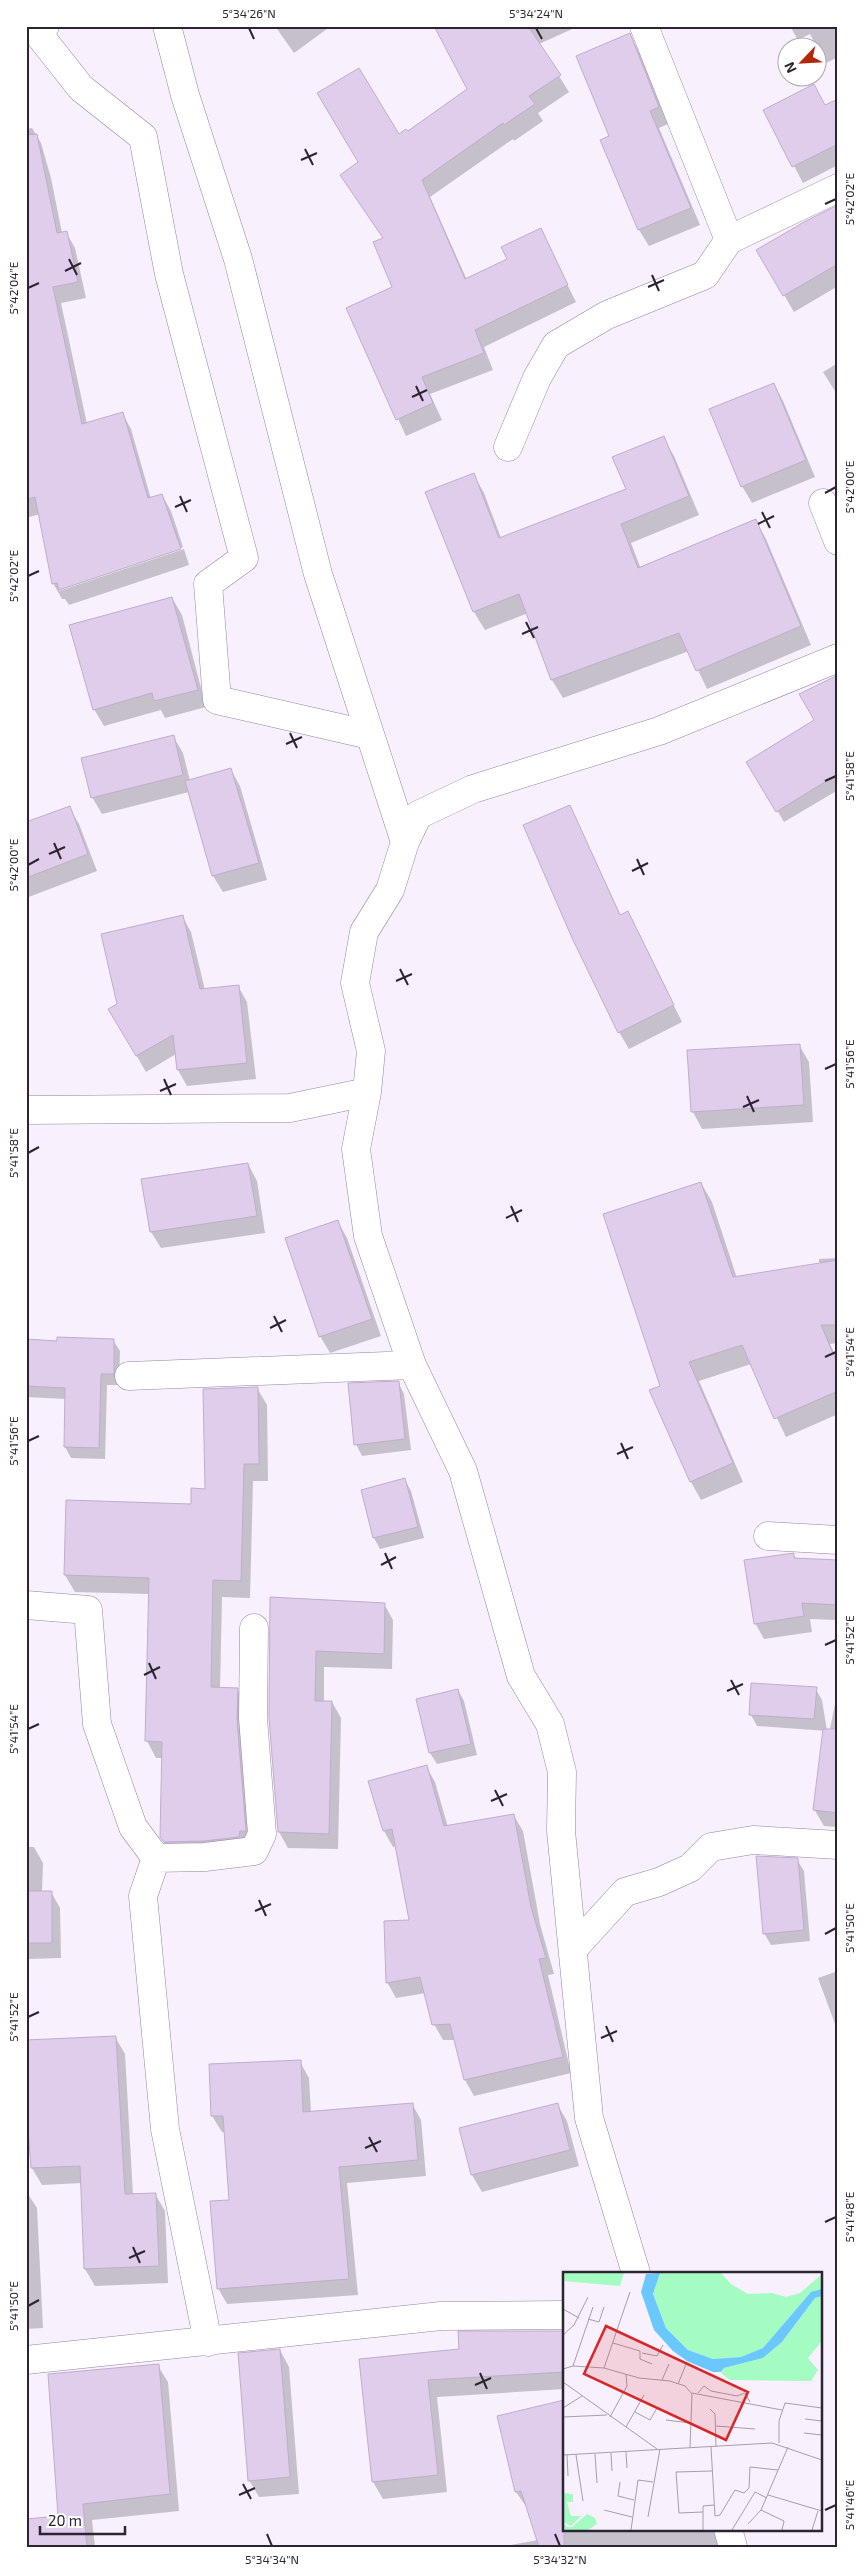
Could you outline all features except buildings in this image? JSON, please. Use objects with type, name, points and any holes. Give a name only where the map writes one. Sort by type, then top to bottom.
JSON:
[{"type":"street","points":[[46,26],[40,36],[81,88],[143,138],[169,274],[244,558],[208,584],[217,700],[370,735]]},
{"type":"street","points":[[166,26],[185,95],[238,258],[318,574],[405,842]]},
{"type":"street","points":[[644,26],[729,240]]},
{"type":"street","points":[[508,447],[536,378],[556,345],[607,314],[705,275],[729,240],[838,188]]},
{"type":"street","points":[[824,503],[838,541]]},
{"type":"street","points":[[636,2272],[589,2118],[574,1948],[560,1831],[562,1772],[550,1724],[521,1676],[463,1471],[412,1365],[368,1236],[356,1149],[367,1092],[371,1051],[355,983],[364,932],[390,890],[405,842],[418,815],[473,789],[659,732],[838,658]]},
{"type":"street","points":[[26,1110],[290,1108],[367,1092]]},
{"type":"street","points":[[129,1376],[412,1365]]},
{"type":"street","points":[[768,1536],[838,1540]]},
{"type":"street","points":[[26,1605],[88,1610],[97,1724],[133,1827],[156,1858]]},
{"type":"street","points":[[156,1858],[205,1857],[254,1851],[262,1834],[253,1718],[254,1628]]},
{"type":"street","points":[[574,1948],[625,1892],[659,1882],[690,1868],[711,1847],[753,1840],[838,1845]]},
{"type":"street","points":[[156,1858],[143,1896],[165,2129],[208,2342]]},
{"type":"street","points":[[26,2360],[441,2316],[563,2315]]},
{"type":"street","points":[[728,2530],[734,2547]]}]
